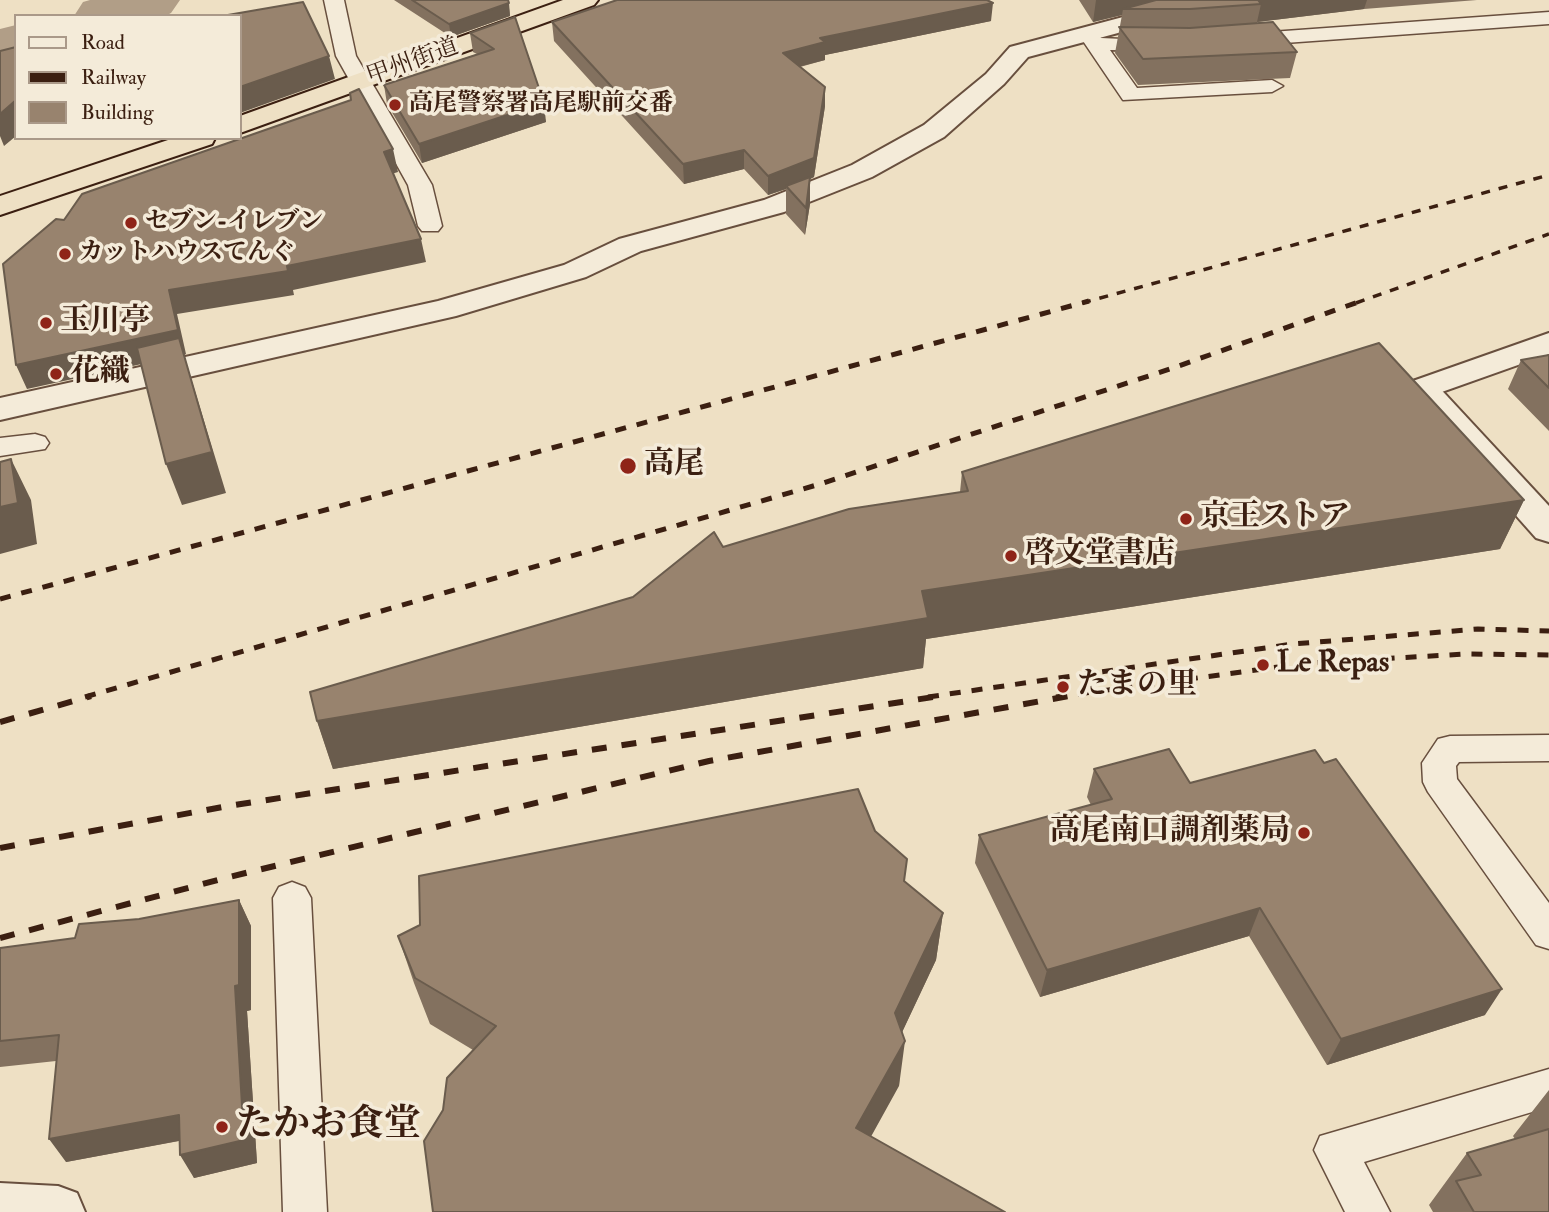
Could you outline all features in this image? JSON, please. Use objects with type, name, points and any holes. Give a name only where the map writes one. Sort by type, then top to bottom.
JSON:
[{"type":"highway","name":"甲州街道","points":[[242,124],[586,0]]},
{"type":"highway","points":[[0,206],[196,140]]},
{"type":"street","points":[[0,409],[300,328],[444,309],[575,271],[630,244],[774,206],[862,171],[934,131],[995,79],[1019,52],[1092,40],[1215,0]]},
{"type":"street","points":[[1549,343],[1422,389],[1549,529]]},
{"type":"street","points":[[0,1209],[58,1212]]},
{"type":"lane","points":[[334,0],[346,56],[420,185],[430,226]]},
{"type":"lane","points":[[1226,42],[1549,18]]},
{"type":"lane","points":[[1092,40],[1185,45]]},
{"type":"lane","points":[[1092,40],[1131,95],[1272,86]]},
{"type":"lane","points":[[0,447],[35,443]]},
{"type":"lane","points":[[1549,748],[1450,749],[1439,763],[1440,782],[1549,933]]},
{"type":"lane","points":[[292,898],[305,1212]]},
{"type":"lane","points":[[1368,1212],[1335,1150],[1549,1088]]},
{"type":"building","points":[[412,0],[508,0],[509,3],[449,24]]},
{"type":"building","points":[[617,0],[987,0],[993,3],[820,38],[825,42],[783,53],[825,87],[814,158],[768,176],[744,150],[683,164],[552,22]]},
{"type":"building","points":[[1156,0],[1258,0],[1261,4],[1190,9],[1123,9]]},
{"type":"building","points":[[303,2],[329,56],[242,86],[242,14],[234,14]]},
{"type":"building","points":[[515,17],[544,103],[419,144],[384,85],[494,49],[470,33]]},
{"type":"building","points":[[1273,22],[1297,52],[1143,59],[1119,27],[1190,28]]},
{"type":"building","points":[[14,48],[14,102],[0,114],[0,51]]},
{"type":"building","points":[[359,89],[393,149],[384,152],[421,239],[287,266],[288,271],[169,290],[178,330],[16,365],[3,264],[56,219],[64,220],[82,194],[351,100],[350,93]]},
{"type":"building","points":[[810,177],[806,208],[786,186]]},
{"type":"building","points":[[179,338],[212,452],[166,464],[137,348]]},
{"type":"building","points":[[1379,343],[1524,500],[922,591],[928,618],[317,721],[310,692],[633,597],[714,532],[723,547],[849,509],[968,491],[962,472]]},
{"type":"building","points":[[1549,355],[1549,388],[1521,360]]},
{"type":"building","points":[[11,459],[18,503],[0,507],[0,462]]},
{"type":"building","points":[[1169,749],[1190,783],[1315,750],[1324,763],[1336,759],[1502,989],[1341,1039],[1260,908],[1047,970],[979,835],[1112,799],[1094,769]]},
{"type":"building","points":[[858,789],[875,831],[907,859],[904,881],[943,913],[895,1013],[905,1041],[856,1128],[1005,1212],[433,1212],[424,1141],[443,1110],[447,1078],[496,1026],[415,978],[398,936],[420,925],[419,876]]},
{"type":"building","points":[[239,900],[239,985],[235,986],[244,1140],[180,1155],[179,1115],[49,1139],[59,1035],[0,1041],[0,948],[75,938],[79,924],[139,919]]},
{"type":"building","points":[[1549,1129],[1549,1212],[1474,1212],[1456,1181],[1481,1175],[1467,1153]]},
{"type":"waterway","points":[[111,14],[149,0]]},
{"type":"waterway","points":[[0,50],[14,46]]},
{"type":"railway","points":[[1082,303],[1549,175]]},
{"type":"railway","points":[[1356,303],[1549,234]]},
{"type":"railway","points":[[0,599],[1089,301]]},
{"type":"railway","points":[[85,697],[820,484],[1173,368],[1361,301]]},
{"type":"railway","points":[[928,697],[1293,644],[1478,629],[1549,631]]},
{"type":"railway","points":[[1056,697],[1308,663],[1465,654],[1549,655]]},
{"type":"railway","points":[[0,722],[91,696]]},
{"type":"railway","points":[[0,848],[228,806],[940,696]]},
{"type":"railway","points":[[0,938],[229,877],[709,761],[1069,696]]},
{"type":"place","name":"高尾警察署高尾駅前交番","points":[[395,105]]},
{"type":"place","name":"セブン-イレブン","points":[[131,223]]},
{"type":"place","name":"カットハウスてんぐ","points":[[65,254]]},
{"type":"place","name":"玉川亭","points":[[46,323]]},
{"type":"place","name":"花織","points":[[56,374]]},
{"type":"place","name":"高尾","points":[[628,466]]},
{"type":"place","name":"京王ストア","points":[[1186,519]]},
{"type":"place","name":"啓文堂書店","points":[[1011,556]]},
{"type":"place","name":"Le Repas","points":[[1263,665]]},
{"type":"place","name":"たまの里","points":[[1063,687]]},
{"type":"place","name":"高尾南口調剤薬局","points":[[1304,833]]},
{"type":"place","name":"たかお食堂","points":[[222,1127]]}]
